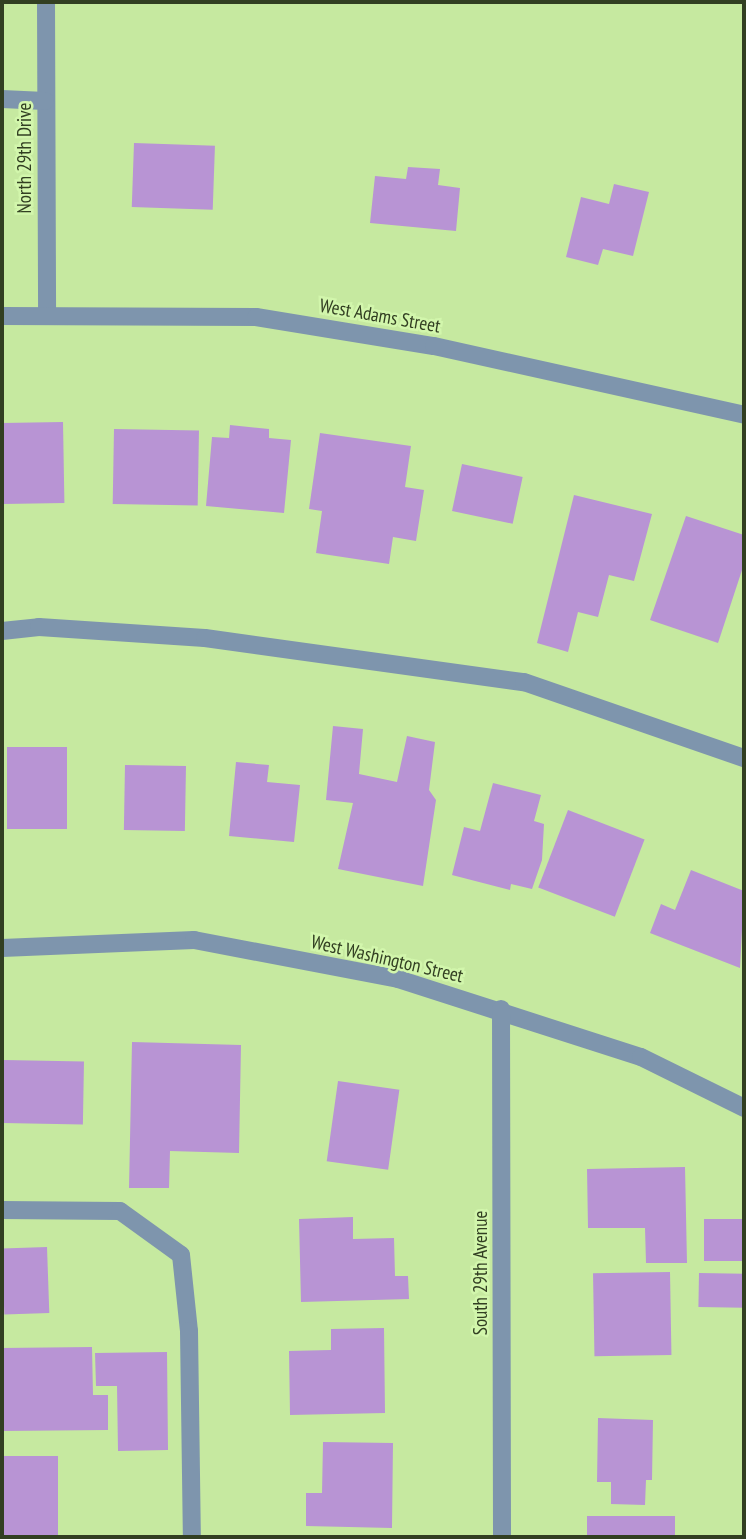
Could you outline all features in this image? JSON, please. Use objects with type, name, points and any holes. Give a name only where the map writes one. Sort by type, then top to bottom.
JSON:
[{"type":"street","name":"North 29th Drive","points":[[46,2],[47,314]]},
{"type":"street","points":[[2,99],[46,101]]},
{"type":"street","name":"West Adams Street","points":[[2,316],[47,314],[256,317],[447,349],[744,413]]},
{"type":"street","points":[[2,631],[39,627],[205,638],[524,682],[744,758]]},
{"type":"street","name":"West Washington Street","points":[[2,948],[194,940],[398,979],[501,1009],[641,1057],[744,1108]]},
{"type":"street","name":"South 29th Avenue","points":[[501,1009],[502,1537]]},
{"type":"street","points":[[2,1210],[120,1211],[181,1255],[190,1331],[192,1537]]},
{"type":"building","points":[[134,143],[215,146],[213,210],[132,207]]},
{"type":"building","points":[[408,167],[440,169],[438,185],[460,188],[456,231],[370,223],[375,176],[406,179]]},
{"type":"building","points":[[614,184],[649,192],[633,256],[603,249],[598,265],[566,257],[581,197],[609,204]]},
{"type":"building","points":[[63,422],[64,503],[3,504],[2,423]]},
{"type":"building","points":[[230,425],[269,429],[269,438],[291,440],[284,513],[206,506],[212,437],[229,438]]},
{"type":"building","points":[[114,429],[199,430],[198,505],[113,504]]},
{"type":"building","points":[[320,433],[411,446],[405,487],[424,490],[416,541],[393,537],[389,564],[316,553],[322,511],[309,509]]},
{"type":"building","points":[[462,464],[523,477],[513,524],[452,511]]},
{"type":"building","points":[[574,495],[652,514],[634,581],[609,575],[598,617],[578,612],[568,652],[537,643]]},
{"type":"building","points":[[686,516],[744,535],[744,564],[718,643],[650,620]]},
{"type":"building","points":[[333,726],[363,729],[359,774],[397,782],[407,736],[435,742],[429,790],[436,800],[423,886],[338,869],[353,803],[326,800]]},
{"type":"building","points":[[7,747],[67,747],[67,829],[7,829]]},
{"type":"building","points":[[236,762],[269,765],[267,782],[300,785],[294,842],[229,836]]},
{"type":"building","points":[[125,765],[186,766],[185,831],[124,830]]},
{"type":"building","points":[[493,783],[541,795],[534,821],[544,824],[542,860],[532,889],[511,884],[510,890],[452,875],[464,827],[480,831]]},
{"type":"building","points":[[568,810],[645,839],[615,917],[538,887]]},
{"type":"building","points":[[691,870],[744,891],[740,968],[650,933],[661,904],[675,910]]},
{"type":"building","points":[[132,1042],[241,1045],[239,1153],[170,1151],[169,1188],[129,1188]]},
{"type":"building","points":[[4,1060],[84,1061],[83,1124],[3,1123]]},
{"type":"building","points":[[338,1081],[399,1090],[388,1170],[327,1161]]},
{"type":"building","points":[[685,1167],[687,1263],[646,1263],[645,1228],[588,1228],[587,1169]]},
{"type":"building","points":[[353,1217],[353,1239],[394,1238],[395,1276],[408,1276],[409,1299],[301,1302],[299,1219]]},
{"type":"building","points":[[704,1219],[744,1219],[744,1261],[704,1261]]},
{"type":"building","points":[[47,1247],[49,1313],[4,1315],[2,1249]]},
{"type":"building","points":[[670,1272],[671,1355],[594,1356],[593,1273]]},
{"type":"building","points":[[699,1273],[744,1274],[743,1308],[698,1307]]},
{"type":"building","points":[[384,1328],[385,1413],[290,1415],[289,1351],[331,1350],[331,1329]]},
{"type":"building","points":[[92,1347],[93,1395],[108,1395],[108,1430],[2,1431],[2,1348]]},
{"type":"building","points":[[167,1352],[168,1450],[118,1451],[117,1386],[96,1386],[95,1353]]},
{"type":"building","points":[[598,1418],[653,1420],[652,1480],[646,1480],[645,1505],[611,1504],[611,1482],[597,1482]]},
{"type":"building","points":[[323,1442],[393,1443],[392,1528],[306,1526],[306,1493],[322,1493]]},
{"type":"building","points":[[2,1456],[58,1456],[58,1537],[2,1537]]},
{"type":"building","points":[[587,1516],[675,1516],[675,1537],[587,1537]]}]
